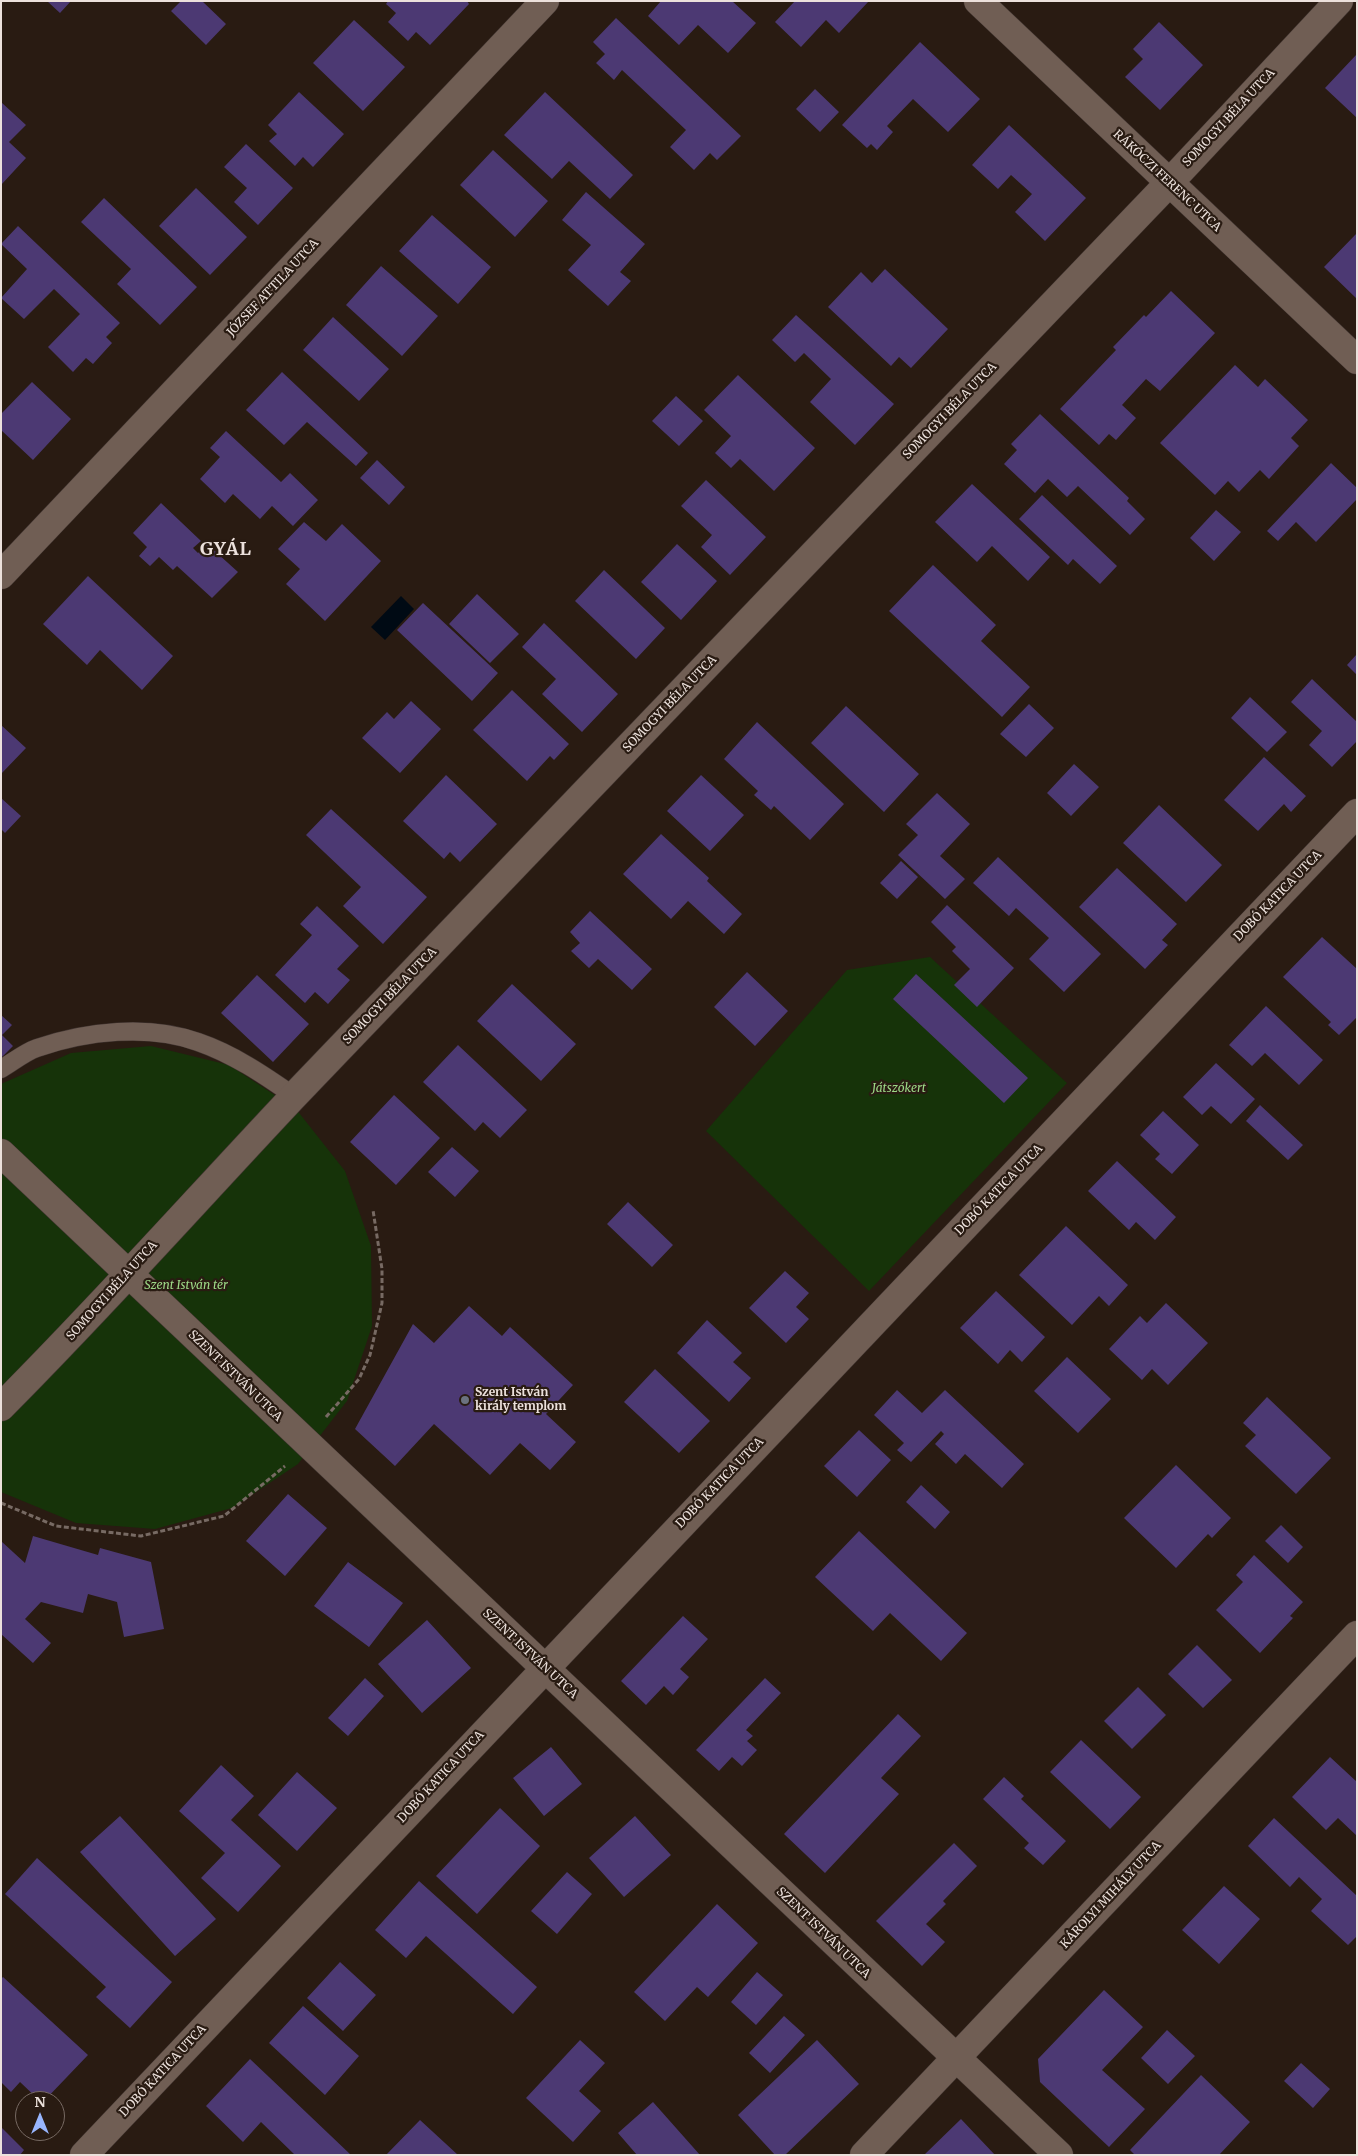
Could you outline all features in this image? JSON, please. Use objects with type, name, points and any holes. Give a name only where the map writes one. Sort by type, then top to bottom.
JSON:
[{"type":"street","name":"JÓZSEF ATTILA UTCA","points":[[1,575],[545,1]]},
{"type":"street","name":"RÁKÓCZI FERENC UTCA","points":[[978,1],[1357,360]]},
{"type":"street","name":"SOMOGYI BÉLA UTCA","points":[[1,1407],[82,1326],[294,1096],[1169,183],[1339,1]]},
{"type":"street","name":"DOBÓ KATICA UTCA","points":[[84,2155],[1357,812]]},
{"type":"street","name":"SZENT ISTVÁN UTCA","points":[[1,1153],[1059,2155]]},
{"type":"street","name":"KÁROLYI MIHÁLY UTCA","points":[[864,2155],[1357,1635]]},
{"type":"lane","points":[[1,1069],[35,1048],[72,1038],[121,1032],[164,1034],[197,1041],[228,1054],[258,1071],[294,1096]]},
{"type":"green space","name":"Játszókert","points":[[930,957],[1067,1083],[869,1291],[706,1131],[847,970]]},
{"type":"green space","name":"Szent István tér","points":[[151,1046],[229,1065],[296,1109],[345,1171],[371,1246],[372,1326],[347,1401],[298,1464],[232,1508],[155,1529],[76,1523],[1,1492],[1,1084],[71,1053]]},
{"type":"shaded area","points":[[401,596],[414,609],[385,640],[371,627]]},
{"type":"building","points":[[47,1],[71,1],[60,13]]},
{"type":"building","points":[[181,1],[202,1],[226,24],[206,45],[171,11]]},
{"type":"building","points":[[388,1],[467,1],[469,4],[430,45],[416,32],[408,41],[388,22],[396,13],[386,4]]},
{"type":"building","points":[[661,1],[732,1],[756,23],[728,53],[698,25],[679,45],[648,16]]},
{"type":"building","points":[[795,1],[869,1],[839,33],[826,20],[801,47],[775,22]]},
{"type":"building","points":[[616,18],[741,136],[717,160],[710,153],[694,170],[670,147],[686,130],[622,70],[614,80],[596,63],[605,54],[593,42]]},
{"type":"building","points":[[354,20],[405,67],[363,111],[313,63]]},
{"type":"building","points":[[1159,22],[1203,65],[1160,110],[1125,77],[1143,59],[1133,49]]},
{"type":"building","points":[[920,42],[980,99],[948,132],[913,99],[887,126],[893,132],[877,150],[871,144],[867,148],[842,125]]},
{"type":"building","points":[[1357,54],[1357,118],[1325,88]]},
{"type":"building","points":[[815,89],[839,112],[820,132],[796,109]]},
{"type":"building","points":[[299,92],[344,134],[313,167],[303,157],[295,166],[269,141],[277,134],[268,125]]},
{"type":"building","points":[[545,92],[633,175],[610,199],[569,161],[552,179],[504,135]]},
{"type":"building","points":[[1,102],[26,125],[9,142],[26,158],[1,185]]},
{"type":"building","points":[[1009,125],[1086,198],[1045,241],[1015,212],[1032,194],[1011,175],[998,189],[972,165]]},
{"type":"building","points":[[246,144],[293,188],[258,225],[234,202],[247,188],[224,167]]},
{"type":"building","points":[[493,150],[548,201],[515,237],[460,185]]},
{"type":"building","points":[[196,188],[247,237],[210,275],[159,226]]},
{"type":"building","points":[[586,192],[645,244],[620,272],[631,281],[608,306],[568,270],[591,245],[562,220]]},
{"type":"building","points":[[104,198],[197,287],[160,325],[117,284],[131,269],[81,222]]},
{"type":"building","points":[[432,215],[491,267],[458,304],[399,251]]},
{"type":"building","points":[[18,226],[120,323],[106,337],[112,343],[93,364],[86,358],[73,372],[48,347],[80,314],[54,289],[24,319],[1,298],[27,269],[1,244]]},
{"type":"building","points":[[1357,233],[1357,299],[1324,267]]},
{"type":"building","points":[[381,266],[438,316],[402,356],[346,305]]},
{"type":"building","points":[[885,269],[948,329],[911,368],[899,357],[891,366],[828,307],[861,272],[872,283]]},
{"type":"building","points":[[1171,291],[1215,333],[1160,391],[1146,379],[1122,405],[1136,418],[1116,440],[1109,434],[1099,445],[1060,409],[1116,350],[1113,347]]},
{"type":"building","points":[[796,315],[894,404],[855,445],[810,402],[831,379],[804,353],[795,362],[772,340]]},
{"type":"building","points":[[333,317],[389,369],[359,401],[303,350]]},
{"type":"building","points":[[1235,365],[1258,387],[1265,379],[1308,420],[1291,438],[1299,446],[1269,479],[1260,470],[1239,492],[1228,481],[1215,495],[1160,443]]},
{"type":"building","points":[[282,372],[368,453],[356,466],[307,422],[284,445],[246,410]]},
{"type":"building","points":[[738,375],[815,448],[774,491],[740,459],[731,468],[715,453],[731,436],[704,410]]},
{"type":"building","points":[[32,382],[71,419],[33,460],[1,430],[1,414]]},
{"type":"building","points":[[676,396],[703,421],[679,446],[652,421]]},
{"type":"building","points":[[1040,414],[1129,498],[1127,501],[1145,519],[1130,535],[1078,486],[1067,497],[1048,479],[1035,493],[1004,464],[1017,450],[1011,444]]},
{"type":"building","points":[[226,431],[281,482],[290,473],[318,500],[293,526],[272,506],[260,519],[233,494],[225,503],[200,479],[220,457],[210,448]]},
{"type":"building","points":[[377,460],[405,487],[389,505],[360,478]]},
{"type":"building","points":[[1331,463],[1357,488],[1357,499],[1316,542],[1296,522],[1278,541],[1267,531]]},
{"type":"building","points":[[706,480],[766,537],[730,575],[701,547],[712,535],[681,506]]},
{"type":"building","points":[[972,484],[1050,557],[1028,581],[992,546],[977,562],[935,522]]},
{"type":"building","points":[[1042,495],[1117,566],[1100,584],[1073,559],[1068,565],[1019,519]]},
{"type":"building","points":[[161,503],[201,541],[193,548],[198,553],[207,544],[238,572],[212,598],[177,566],[173,570],[159,557],[150,566],[139,556],[147,547],[133,533]]},
{"type":"building","points":[[1216,510],[1241,532],[1214,561],[1190,538]]},
{"type":"building","points":[[304,522],[326,541],[342,524],[381,561],[325,621],[286,584],[300,569],[278,549]]},
{"type":"building","points":[[677,544],[717,581],[681,620],[641,582]]},
{"type":"building","points":[[933,565],[996,625],[981,641],[1030,687],[1002,717],[889,611]]},
{"type":"building","points":[[604,570],[665,628],[636,659],[575,601]]},
{"type":"building","points":[[88,576],[173,656],[142,690],[100,650],[87,665],[43,624]]},
{"type":"building","points":[[477,594],[519,634],[490,663],[449,624]]},
{"type":"building","points":[[423,603],[498,673],[472,701],[397,630]]},
{"type":"building","points":[[544,623],[618,694],[582,732],[542,694],[556,679],[522,647]]},
{"type":"building","points":[[1357,654],[1357,675],[1347,665]]},
{"type":"building","points":[[1312,679],[1357,722],[1357,741],[1332,767],[1309,745],[1322,731],[1291,702]]},
{"type":"building","points":[[512,690],[569,744],[554,760],[550,756],[527,781],[473,730]]},
{"type":"building","points":[[1250,697],[1287,732],[1267,752],[1231,718]]},
{"type":"building","points":[[411,701],[441,729],[400,773],[362,738],[387,712],[394,719]]},
{"type":"building","points":[[1029,704],[1054,728],[1026,757],[1000,734]]},
{"type":"building","points":[[846,706],[919,774],[884,812],[811,743]]},
{"type":"building","points":[[757,722],[844,804],[810,840],[774,806],[771,810],[754,795],[758,791],[724,759]]},
{"type":"building","points":[[1,725],[26,748],[1,774]]},
{"type":"building","points":[[1264,757],[1306,796],[1291,812],[1284,804],[1258,831],[1224,800]]},
{"type":"building","points":[[1074,764],[1099,787],[1071,816],[1047,793]]},
{"type":"building","points":[[446,775],[497,824],[460,862],[450,852],[444,859],[403,821]]},
{"type":"building","points":[[701,775],[744,815],[710,851],[667,811]]},
{"type":"building","points":[[937,793],[970,824],[940,856],[965,879],[945,899],[898,855],[918,835],[906,824]]},
{"type":"building","points":[[1,798],[21,816],[5,833],[1,829]]},
{"type":"building","points":[[1159,805],[1222,865],[1186,902],[1123,843]]},
{"type":"building","points":[[331,809],[427,897],[383,944],[343,906],[361,887],[306,835]]},
{"type":"building","points":[[661,834],[709,878],[707,881],[742,914],[724,934],[688,901],[671,919],[623,874]]},
{"type":"building","points":[[998,857],[1101,954],[1064,992],[1029,959],[1049,938],[1016,908],[1009,916],[973,883]]},
{"type":"building","points":[[901,861],[918,877],[897,899],[880,883]]},
{"type":"building","points":[[1117,868],[1177,924],[1162,940],[1168,945],[1145,969],[1079,907]]},
{"type":"building","points":[[947,905],[1014,968],[977,1007],[954,985],[970,969],[952,951],[956,947],[931,922]]},
{"type":"building","points":[[317,906],[359,946],[337,969],[350,980],[328,1004],[315,992],[305,1003],[275,975],[312,935],[300,924]]},
{"type":"building","points":[[590,911],[652,969],[632,990],[598,959],[589,968],[571,951],[580,943],[570,932]]},
{"type":"building","points":[[1322,937],[1357,969],[1357,1017],[1339,1035],[1328,1025],[1331,1022],[1283,977]]},
{"type":"building","points":[[747,972],[788,1011],[755,1046],[714,1007]]},
{"type":"building","points":[[916,974],[1028,1078],[1004,1103],[893,999]]},
{"type":"building","points":[[257,975],[309,1024],[273,1062],[221,1013]]},
{"type":"building","points":[[512,984],[576,1044],[541,1081],[477,1021]]},
{"type":"building","points":[[1266,1006],[1323,1060],[1299,1085],[1265,1053],[1252,1066],[1229,1045]]},
{"type":"building","points":[[1,1015],[12,1025],[2,1035],[13,1046],[1,1058]]},
{"type":"building","points":[[458,1045],[527,1110],[500,1138],[483,1122],[475,1131],[423,1082]]},
{"type":"building","points":[[1216,1063],[1255,1099],[1231,1124],[1211,1106],[1202,1115],[1183,1097]]},
{"type":"building","points":[[394,1095],[440,1138],[396,1185],[350,1142]]},
{"type":"building","points":[[1260,1105],[1303,1145],[1288,1160],[1246,1121]]},
{"type":"building","points":[[1163,1111],[1199,1145],[1172,1174],[1155,1159],[1160,1154],[1140,1135]]},
{"type":"building","points":[[452,1147],[479,1171],[455,1197],[428,1172]]},
{"type":"building","points":[[1117,1161],[1176,1217],[1155,1240],[1136,1222],[1129,1230],[1088,1191]]},
{"type":"building","points":[[628,1202],[673,1245],[652,1267],[607,1224]]},
{"type":"building","points":[[1066,1226],[1128,1285],[1109,1306],[1099,1296],[1072,1325],[1019,1275]]},
{"type":"building","points":[[785,1271],[809,1293],[796,1307],[809,1319],[786,1343],[749,1308]]},
{"type":"building","points":[[996,1291],[1045,1337],[1022,1362],[1010,1350],[998,1364],[960,1328]]},
{"type":"building","points":[[1166,1303],[1208,1343],[1168,1385],[1152,1369],[1142,1380],[1109,1349],[1140,1316],[1147,1323]]},
{"type":"building","name":"Szent István király templom","points":[[469,1306],[502,1336],[510,1327],[573,1385],[546,1414],[576,1442],[550,1470],[520,1443],[490,1475],[434,1424],[395,1466],[355,1429],[413,1324],[434,1343]]},
{"type":"building","points":[[707,1320],[742,1353],[733,1362],[751,1378],[729,1402],[677,1353]]},
{"type":"building","points":[[1067,1357],[1111,1399],[1078,1433],[1034,1391]]},
{"type":"building","points":[[655,1369],[710,1421],[679,1453],[624,1402]]},
{"type":"building","points":[[897,1390],[922,1413],[945,1390],[1024,1464],[1002,1488],[965,1454],[956,1464],[935,1444],[944,1434],[941,1431],[911,1462],[897,1450],[904,1443],[874,1415]]},
{"type":"building","points":[[1267,1397],[1331,1458],[1296,1494],[1245,1446],[1256,1435],[1243,1423]]},
{"type":"building","points":[[859,1430],[891,1460],[857,1497],[824,1466]]},
{"type":"building","points":[[1176,1465],[1231,1518],[1212,1538],[1208,1534],[1176,1568],[1124,1518]]},
{"type":"building","points":[[921,1485],[950,1512],[935,1529],[906,1502]]},
{"type":"building","points":[[288,1494],[327,1528],[285,1576],[246,1541]]},
{"type":"building","points":[[1281,1525],[1303,1547],[1288,1563],[1265,1541]]},
{"type":"building","points":[[859,1531],[967,1633],[941,1661],[890,1613],[873,1631],[815,1577]]},
{"type":"building","points":[[33,1536],[98,1555],[100,1548],[151,1562],[164,1629],[124,1637],[117,1602],[88,1594],[83,1613],[41,1602],[25,1619],[51,1643],[33,1663],[1,1634],[1,1541],[25,1563]]},
{"type":"building","points":[[1254,1555],[1303,1602],[1290,1616],[1293,1618],[1260,1653],[1216,1610],[1243,1582],[1236,1575]]},
{"type":"building","points":[[348,1562],[403,1603],[369,1647],[314,1606]]},
{"type":"building","points":[[683,1616],[708,1639],[680,1669],[689,1677],[673,1695],[664,1686],[646,1705],[621,1681]]},
{"type":"building","points":[[427,1620],[471,1668],[422,1713],[378,1664]]},
{"type":"building","points":[[1197,1645],[1232,1680],[1203,1708],[1168,1674]]},
{"type":"building","points":[[365,1678],[384,1696],[348,1736],[328,1718]]},
{"type":"building","points":[[765,1678],[781,1693],[746,1730],[753,1736],[747,1741],[757,1750],[742,1766],[732,1757],[719,1771],[696,1750]]},
{"type":"building","points":[[1138,1687],[1166,1715],[1132,1749],[1104,1721]]},
{"type":"building","points":[[898,1714],[921,1736],[881,1778],[899,1794],[825,1873],[784,1834]]},
{"type":"building","points":[[1081,1740],[1141,1797],[1110,1829],[1050,1772]]},
{"type":"building","points":[[551,1747],[582,1784],[544,1816],[513,1778]]},
{"type":"building","points":[[1330,1757],[1357,1782],[1357,1836],[1338,1818],[1326,1830],[1292,1797]]},
{"type":"building","points":[[221,1765],[254,1796],[231,1820],[281,1866],[238,1912],[201,1878],[225,1853],[179,1811]]},
{"type":"building","points":[[297,1772],[337,1808],[297,1851],[258,1815]]},
{"type":"building","points":[[1004,1777],[1024,1796],[1021,1799],[1066,1841],[1043,1865],[1024,1848],[1029,1843],[983,1799]]},
{"type":"building","points":[[500,1808],[540,1846],[477,1914],[436,1876]]},
{"type":"building","points":[[120,1816],[216,1919],[175,1956],[80,1852]]},
{"type":"building","points":[[635,1816],[671,1855],[624,1897],[589,1858]]},
{"type":"building","points":[[1274,1818],[1357,1896],[1357,1936],[1348,1945],[1311,1911],[1322,1899],[1299,1877],[1290,1887],[1248,1846]]},
{"type":"building","points":[[954,1843],[977,1866],[943,1901],[946,1904],[926,1924],[945,1942],[922,1966],[876,1921]]},
{"type":"building","points":[[37,1858],[172,1982],[130,2028],[96,1997],[106,1987],[5,1894]]},
{"type":"building","points":[[567,1872],[592,1894],[557,1934],[531,1911]]},
{"type":"building","points":[[419,1881],[537,1987],[513,2014],[426,1936],[406,1958],[375,1930]]},
{"type":"building","points":[[1224,1886],[1260,1919],[1219,1964],[1182,1930]]},
{"type":"building","points":[[717,1904],[758,1943],[708,1997],[697,1987],[665,2021],[634,1992]]},
{"type":"building","points":[[340,1962],[376,1995],[343,2031],[307,1998]]},
{"type":"building","points":[[757,1972],[783,1995],[756,2025],[731,2002]]},
{"type":"building","points":[[3,1977],[88,2055],[54,2091],[29,2091],[20,2082],[11,2092],[1,2082],[1,1979]]},
{"type":"building","points":[[1104,1990],[1143,2027],[1102,2070],[1145,2109],[1109,2147],[1040,2082],[1038,2059]]},
{"type":"building","points":[[303,2006],[359,2056],[325,2095],[269,2043]]},
{"type":"building","points":[[784,2016],[805,2035],[770,2073],[749,2053]]},
{"type":"building","points":[[1167,2030],[1195,2056],[1168,2084],[1141,2058]]},
{"type":"building","points":[[580,2040],[605,2063],[579,2091],[601,2111],[573,2142],[526,2098]]},
{"type":"building","points":[[817,2040],[859,2084],[785,2155],[775,2155],[738,2115]]},
{"type":"building","points":[[250,2059],[351,2155],[295,2155],[261,2122],[243,2142],[206,2106]]},
{"type":"building","points":[[1301,2063],[1330,2089],[1313,2108],[1284,2081]]},
{"type":"building","points":[[1201,2075],[1250,2122],[1219,2155],[1135,2155],[1130,2150]]},
{"type":"building","points":[[653,2102],[700,2155],[637,2155],[618,2133]]},
{"type":"building","points":[[961,2119],[995,2155],[924,2155]]},
{"type":"building","points":[[420,2120],[458,2155],[386,2155]]},
{"type":"building","points":[[1,2127],[24,2150],[20,2155],[1,2155]]},
{"type":"place","name":"Szent István király templom","points":[[465,1400]]},
{"type":"district","name":"GYÁL","points":[[226,550]]}]
